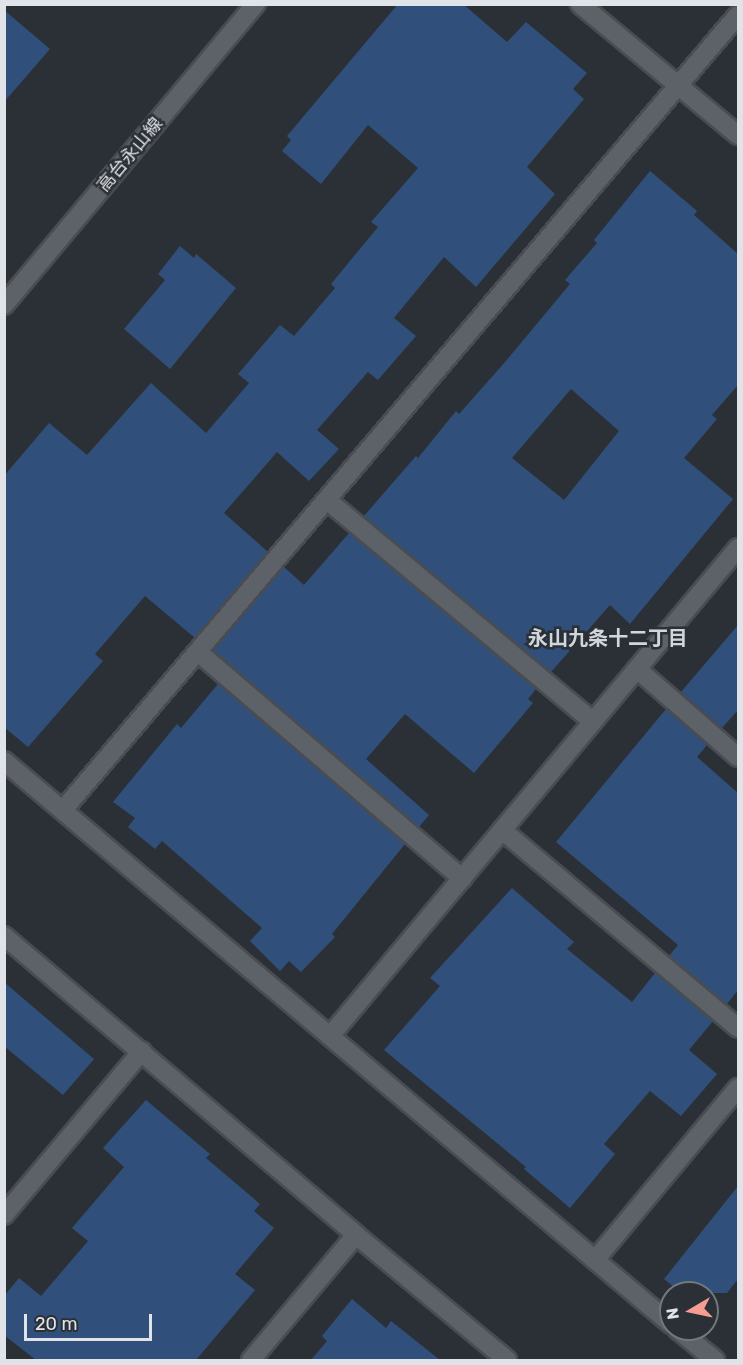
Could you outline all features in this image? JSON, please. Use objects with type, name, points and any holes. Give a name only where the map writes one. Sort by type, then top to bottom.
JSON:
[{"type":"street","name":"高台永山線","points":[[4,305],[256,4]]},
{"type":"street","points":[[580,4],[738,135]]},
{"type":"street","points":[[63,810],[738,15]]},
{"type":"street","points":[[327,500],[593,722]]},
{"type":"street","points":[[330,1036],[738,548]]},
{"type":"street","points":[[198,652],[462,878]]},
{"type":"street","points":[[637,669],[738,757]]},
{"type":"street","points":[[4,761],[659,1314]]},
{"type":"street","points":[[502,830],[738,1028]]},
{"type":"street","points":[[4,936],[507,1360]]},
{"type":"street","points":[[4,1215],[142,1051]]},
{"type":"street","points":[[595,1260],[738,1088]]},
{"type":"street","points":[[251,1360],[356,1235]]},
{"type":"street","points":[[692,1341],[715,1360]]},
{"type":"building","points":[[398,4],[463,4],[507,42],[526,22],[587,73],[573,89],[584,99],[527,167],[555,194],[476,287],[444,257],[394,318],[416,336],[378,380],[368,372],[317,430],[339,449],[309,481],[277,452],[224,513],[268,552],[195,638],[145,596],[95,654],[103,661],[28,747],[4,727],[4,476],[49,423],[87,455],[151,383],[206,433],[249,383],[238,374],[280,325],[294,336],[335,288],[331,284],[378,227],[371,222],[418,168],[368,125],[321,184],[282,151],[291,140],[287,136]]},
{"type":"building","points":[[4,10],[50,49],[4,102]]},
{"type":"building","points":[[650,171],[697,211],[694,215],[738,254],[738,385],[712,415],[717,419],[684,458],[733,499],[630,624],[610,605],[551,672],[364,516],[416,456],[418,458],[456,411],[459,414],[570,284],[565,280],[597,243],[594,240]],"holes":[[[571,389],[619,431],[564,500],[512,458]]]},
{"type":"building","points":[[180,246],[194,258],[196,254],[236,288],[170,369],[124,329],[165,280],[158,274]]},
{"type":"building","points":[[349,533],[536,689],[528,699],[533,703],[474,773],[405,714],[366,759],[429,815],[419,827],[213,650],[284,567],[304,585]]},
{"type":"building","points":[[738,625],[738,710],[722,728],[681,692]]},
{"type":"building","points":[[218,684],[405,844],[332,934],[335,937],[301,972],[289,961],[280,971],[250,941],[262,928],[162,841],[155,849],[128,827],[135,818],[113,802],[177,724],[181,728]]},
{"type":"building","points":[[666,709],[707,745],[697,757],[738,793],[738,990],[727,1004],[669,956],[678,945],[556,842]]},
{"type":"building","points":[[512,888],[574,942],[567,949],[632,1002],[655,973],[713,1021],[689,1050],[717,1074],[681,1116],[650,1091],[604,1144],[615,1154],[570,1208],[524,1169],[526,1167],[384,1050],[440,986],[430,978]]},
{"type":"building","points":[[4,982],[94,1059],[63,1095],[4,1046]]},
{"type":"building","points":[[146,1100],[210,1154],[206,1158],[260,1204],[254,1211],[274,1228],[235,1274],[255,1290],[196,1360],[36,1360],[4,1335],[4,1296],[19,1278],[41,1296],[88,1241],[72,1228],[124,1167],[103,1148]]},
{"type":"building","points":[[738,1186],[738,1279],[727,1293],[719,1293],[719,1281],[666,1281],[664,1279]]},
{"type":"building","points":[[352,1299],[386,1328],[391,1321],[440,1360],[311,1360],[327,1341],[322,1336]]},
{"type":"district","name":"永山九条十二丁目","points":[[608,638]]}]
